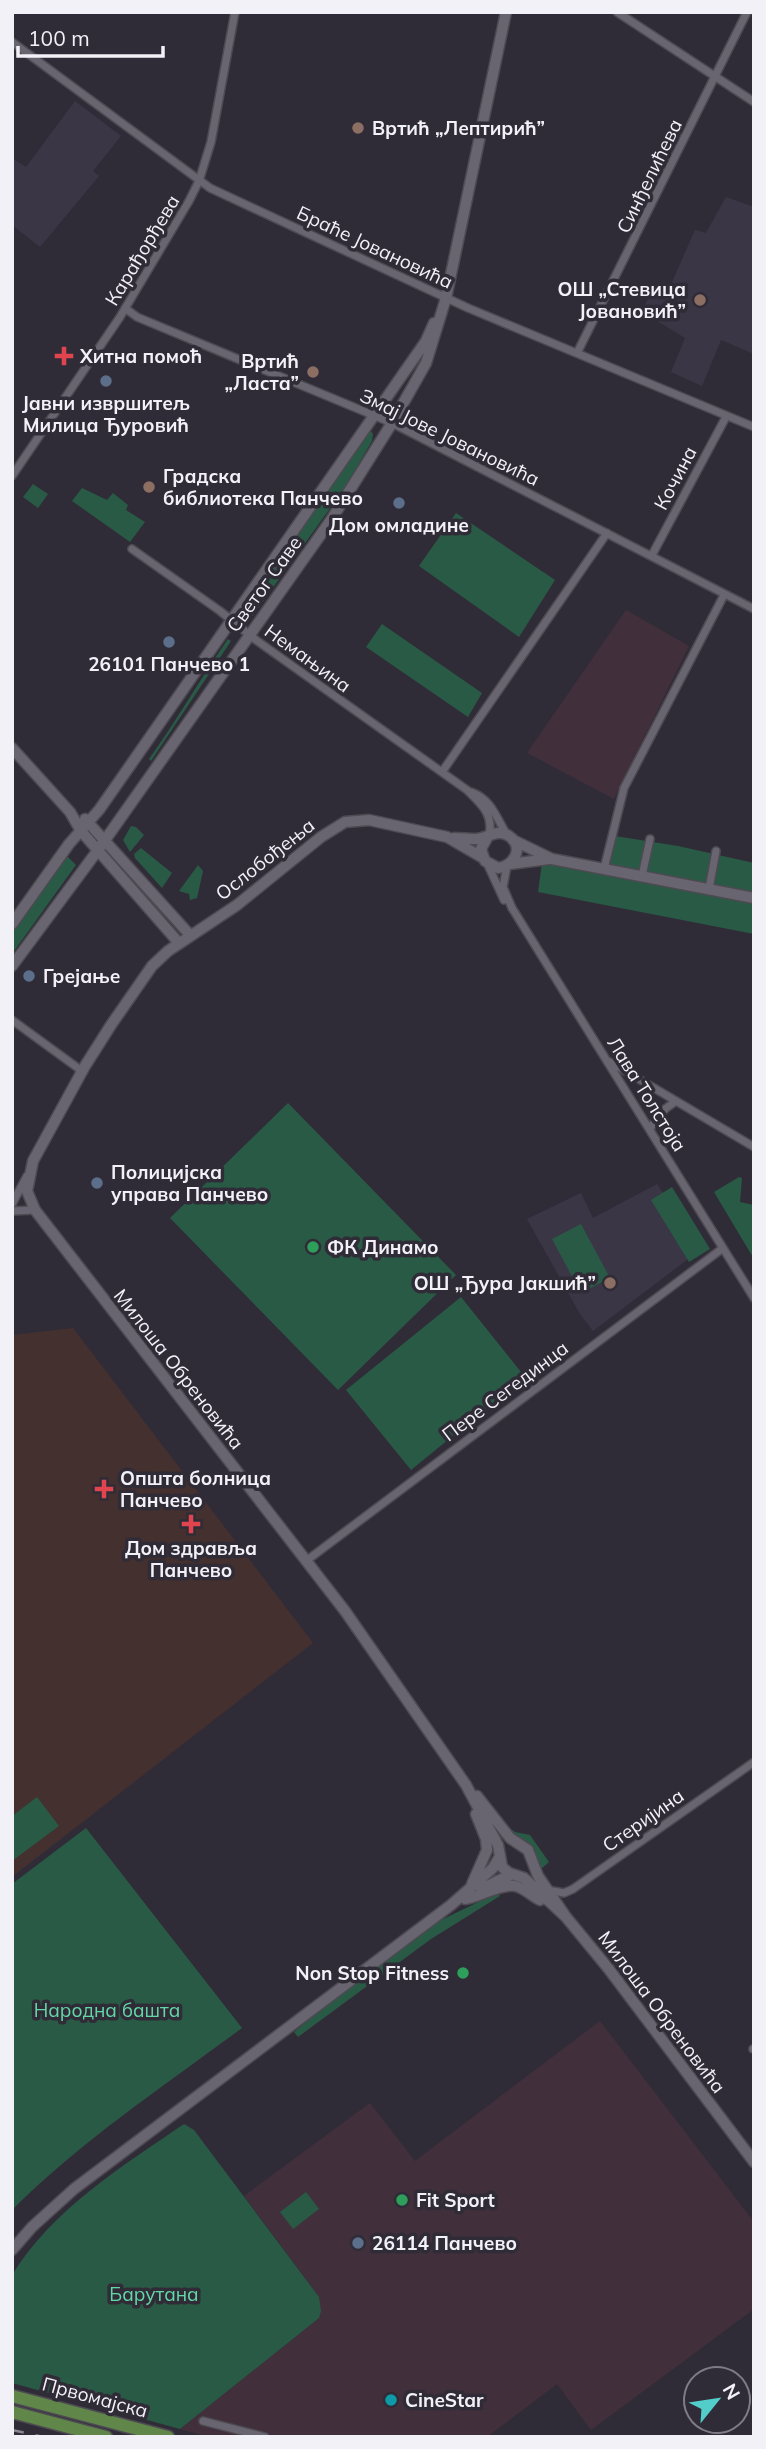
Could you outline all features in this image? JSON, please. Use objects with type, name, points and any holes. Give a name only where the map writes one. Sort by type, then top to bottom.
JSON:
[{"type":"main road","name":"Првомајска","points":[[12,2396],[169,2437]]},
{"type":"main road","name":"Првомајска","points":[[12,2412],[106,2437]]},
{"type":"street","name":"Карађорђева","points":[[12,476],[125,309],[199,181],[211,142],[235,12]]},
{"type":"street","name":"Светог Саве","points":[[12,966],[98,850],[331,520],[426,363],[446,298],[506,12]]},
{"type":"street","points":[[617,12],[754,102]]},
{"type":"street","name":"Синђелићева","points":[[577,354],[747,12]]},
{"type":"street","name":"Браће Јовановића","points":[[12,42],[199,181],[446,298],[754,427]]},
{"type":"street","name":"Светог Саве","points":[[12,924],[127,770],[426,341],[446,298]]},
{"type":"street","name":"Змај Јове Јовановића","points":[[125,309],[137,317],[375,414],[754,610]]},
{"type":"street","name":"Кочина","points":[[652,555],[726,417]]},
{"type":"street","points":[[442,772],[607,533]]},
{"type":"street","name":"Немањина","points":[[132,549],[467,790]]},
{"type":"street","points":[[604,869],[624,788],[724,594]]},
{"type":"street","points":[[12,748],[70,812],[81,831],[179,943]]},
{"type":"street","points":[[467,790],[488,813],[491,826],[481,849],[485,861],[498,868],[552,859]]},
{"type":"street","points":[[467,790],[479,795],[489,804],[510,838],[516,853],[508,865]]},
{"type":"street","points":[[70,812],[89,821],[190,935]]},
{"type":"street","name":"Ослобођења","points":[[29,1172],[82,1071],[152,966],[190,935],[207,927],[237,905],[321,837],[345,822],[369,820],[447,837],[485,861]]},
{"type":"street","points":[[447,837],[488,837],[499,833],[552,859],[754,898]]},
{"type":"street","points":[[642,876],[650,839]]},
{"type":"street","points":[[709,889],[716,851]]},
{"type":"street","name":"Лава Толстоја","points":[[485,861],[500,893],[609,1062],[754,1298]]},
{"type":"street","name":"Лава Толстоја","points":[[508,865],[503,887],[512,908]]},
{"type":"street","points":[[12,1020],[82,1071]]},
{"type":"street","points":[[609,1062],[754,1147]]},
{"type":"street","points":[[650,1128],[665,1109],[676,1101]]},
{"type":"street","points":[[12,1203],[29,1172]]},
{"type":"street","name":"Милоша Обреновића","points":[[29,1172],[27,1191],[35,1210],[345,1611],[467,1785]]},
{"type":"street","points":[[12,1211],[35,1210]]},
{"type":"street","name":"Пере Сегединца","points":[[306,1562],[723,1248]]},
{"type":"street","name":"Стеријина","points":[[548,1890],[564,1893],[573,1889],[754,1762]]},
{"type":"street","points":[[467,1785],[495,1838],[502,1867],[524,1878],[566,1917]]},
{"type":"street","points":[[467,1785],[504,1832],[528,1850],[548,1890],[566,1917]]},
{"type":"street","points":[[471,1886],[487,1850],[474,1801]]},
{"type":"street","points":[[12,2250],[32,2227],[74,2189],[451,1905],[492,1868],[508,1845],[518,1843]]},
{"type":"street","points":[[451,1905],[501,1878],[526,1870],[531,1859]]},
{"type":"street","points":[[465,1899],[509,1885],[519,1887],[552,1905]]},
{"type":"street","name":"Милоша Обреновића","points":[[566,1917],[608,1968],[754,2162]]},
{"type":"street","points":[[203,2421],[265,2437]]},
{"type":"shaded area","points":[[75,101],[121,136],[93,171],[99,176],[40,247],[12,225],[12,158],[26,167]]},
{"type":"shaded area","name":"ОШ „Стевица Јовановић”","points":[[726,197],[754,207],[754,354],[721,340],[702,386],[671,372],[685,338],[641,311],[657,284],[669,289],[695,230],[706,233]]},
{"type":"shaded area","points":[[626,610],[689,646],[614,799],[527,753]]},
{"type":"shaded area","name":"ОШ „Ђура Јакшић”","points":[[657,1184],[700,1250],[593,1331],[580,1314],[527,1219],[581,1193],[593,1218]]},
{"type":"shaded area","name":"Општа болница Панчево","points":[[73,1328],[313,1643],[12,1877],[12,1335]]},
{"type":"shaded area","points":[[600,2021],[754,2222],[754,2309],[591,2430],[557,2384],[487,2437],[208,2437],[180,2429],[319,2318],[319,2297],[244,2196],[370,2103],[415,2161]]},
{"type":"green space","points":[[369,429],[373,434],[372,441],[344,489],[249,621],[243,617],[245,612]]},
{"type":"green space","points":[[33,484],[48,494],[38,508],[23,497]]},
{"type":"green space","points":[[82,488],[107,500],[113,493],[128,505],[126,510],[145,522],[130,542],[72,501]]},
{"type":"green space","points":[[456,513],[555,580],[519,637],[419,566]]},
{"type":"green space","points":[[382,624],[482,693],[468,717],[366,647]]},
{"type":"green space","points":[[228,639],[231,641],[151,761],[149,759]]},
{"type":"green space","points":[[131,826],[144,835],[130,852],[123,840]]},
{"type":"green space","points":[[615,836],[678,846],[754,863],[754,892],[610,865]]},
{"type":"green space","points":[[141,848],[172,873],[162,888],[135,858],[134,854]]},
{"type":"green space","points":[[66,855],[76,865],[12,954],[12,930]]},
{"type":"green space","points":[[542,863],[560,864],[754,902],[754,934],[538,892]]},
{"type":"green space","points":[[198,865],[203,871],[197,898],[190,900],[189,894],[179,891]]},
{"type":"green space","name":"ФК Динамо","points":[[288,1103],[456,1275],[338,1390],[170,1218]]},
{"type":"green space","points":[[739,1177],[742,1178],[740,1202],[754,1205],[754,1259],[714,1192]]},
{"type":"green space","points":[[672,1187],[710,1249],[689,1262],[651,1200]]},
{"type":"green space","points":[[581,1224],[610,1278],[581,1293],[552,1239]]},
{"type":"green space","points":[[461,1297],[525,1377],[411,1470],[346,1390]]},
{"type":"green space","points":[[37,1797],[59,1826],[12,1861],[12,1816]]},
{"type":"green space","name":"Народна башта","points":[[86,1828],[242,2028],[95,2137],[12,2210],[12,1884]]},
{"type":"green space","points":[[509,1830],[530,1835],[549,1862],[540,1870],[531,1847]]},
{"type":"green space","points":[[497,1893],[500,1896],[431,1939],[298,2037],[294,2032],[343,1991],[437,1922]]},
{"type":"green space","name":"Барутана","points":[[184,2124],[194,2130],[319,2297],[319,2318],[180,2429],[12,2383],[12,2275],[47,2230],[68,2210],[113,2173]]},
{"type":"green space","points":[[306,2192],[319,2209],[293,2229],[280,2212]]},
{"type":"railway","points":[[12,2430],[44,2437]]},
{"type":"place","name":"Вртић „Лептирић”","points":[[358,128]]},
{"type":"place","name":"ОШ „Стевица Јовановић”","points":[[700,300]]},
{"type":"place","name":"Хитна помоћ","points":[[64,356]]},
{"type":"place","name":"Вртић „Ласта”","points":[[313,372]]},
{"type":"place","name":"Јавни извршитељ Милица Ђуровић","points":[[106,381]]},
{"type":"place","name":"Градска библиотека Панчево","points":[[149,487]]},
{"type":"place","name":"Дом омладине","points":[[399,503]]},
{"type":"place","name":"26101 Панчево 1","points":[[169,642]]},
{"type":"place","name":"Грејање","points":[[29,976]]},
{"type":"place","name":"Полицијска управа Панчево","points":[[97,1183]]},
{"type":"place","name":"ФК Динамо","points":[[313,1247]]},
{"type":"place","name":"ОШ „Ђура Јакшић”","points":[[610,1283]]},
{"type":"place","name":"Општа болница Панчево","points":[[104,1489]]},
{"type":"place","name":"Дом здравља Панчево","points":[[191,1524]]},
{"type":"place","name":"Non Stop Fitness","points":[[463,1973]]},
{"type":"place","name":"Fit Sport","points":[[402,2200]]},
{"type":"place","name":"26114 Панчево","points":[[358,2243]]},
{"type":"place","name":"CineStar","points":[[391,2400]]}]
